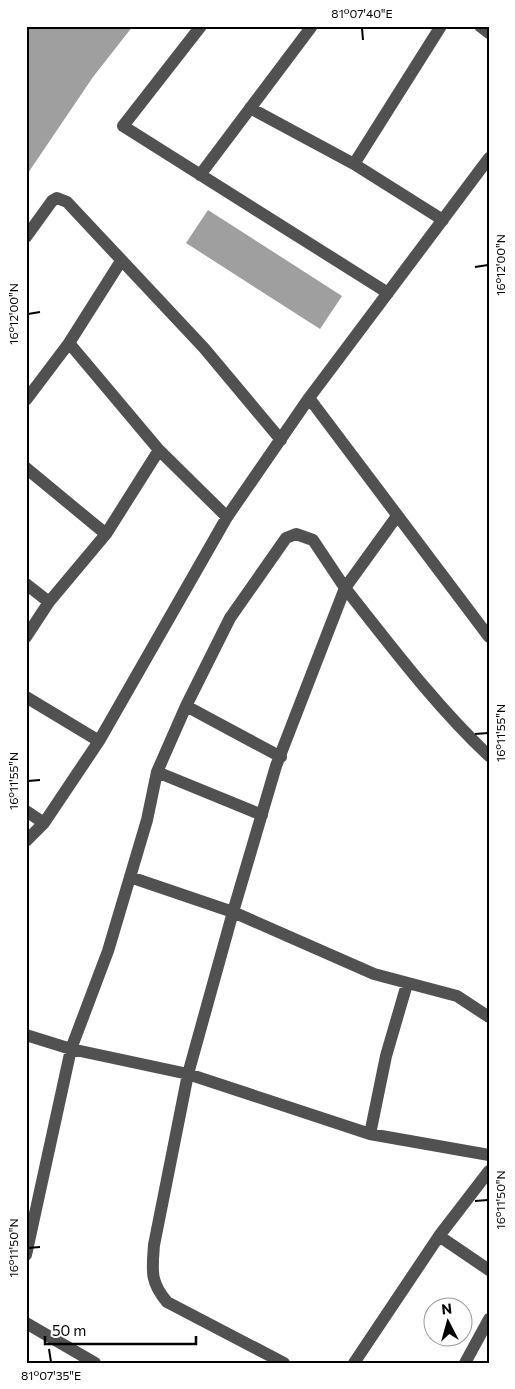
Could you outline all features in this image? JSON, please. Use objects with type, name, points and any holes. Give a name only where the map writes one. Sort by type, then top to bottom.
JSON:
[{"type":"street","points":[[201,26],[123,126],[388,293]]},
{"type":"street","points":[[200,174],[312,26]]},
{"type":"street","points":[[354,164],[441,26]]},
{"type":"street","points":[[480,26],[489,33]]},
{"type":"street","points":[[250,108],[354,164],[443,220]]},
{"type":"street","points":[[26,841],[44,823],[99,741],[226,517],[306,403],[489,158]]},
{"type":"street","points":[[26,237],[52,201],[62,198],[204,348],[281,440]]},
{"type":"street","points":[[26,400],[69,343],[121,261]]},
{"type":"street","points":[[69,343],[159,450],[226,517]]},
{"type":"street","points":[[306,403],[397,516],[489,637]]},
{"type":"street","points":[[26,637],[49,602],[106,534],[159,450]]},
{"type":"street","points":[[26,468],[106,534]]},
{"type":"street","points":[[284,1363],[167,1302],[156,1289],[152,1272],[154,1245],[188,1074],[233,912],[281,757],[346,588],[397,516]]},
{"type":"street","points":[[26,1255],[71,1049],[108,951],[130,877],[157,772],[186,706],[230,618],[286,538],[296,534],[313,540],[346,588],[413,674],[461,730],[489,756]]},
{"type":"street","points":[[26,584],[49,602]]},
{"type":"street","points":[[26,697],[99,741]]},
{"type":"street","points":[[186,706],[281,757]]},
{"type":"street","points":[[157,772],[262,814]]},
{"type":"street","points":[[26,811],[44,823]]},
{"type":"street","points":[[130,877],[233,912],[374,974],[457,996],[489,1017]]},
{"type":"street","points":[[370,1134],[386,1056],[407,984]]},
{"type":"street","points":[[26,1035],[71,1049],[188,1074],[370,1134],[489,1156]]},
{"type":"street","points":[[354,1363],[439,1236],[489,1171]]},
{"type":"street","points":[[439,1236],[489,1270]]},
{"type":"street","points":[[465,1363],[489,1319]]},
{"type":"street","points":[[26,1322],[95,1363]]},
{"type":"shaded area","points":[[26,26],[133,26],[93,77],[26,176]]},
{"type":"shaded area","points":[[208,210],[342,296],[320,329],[186,243]]}]
